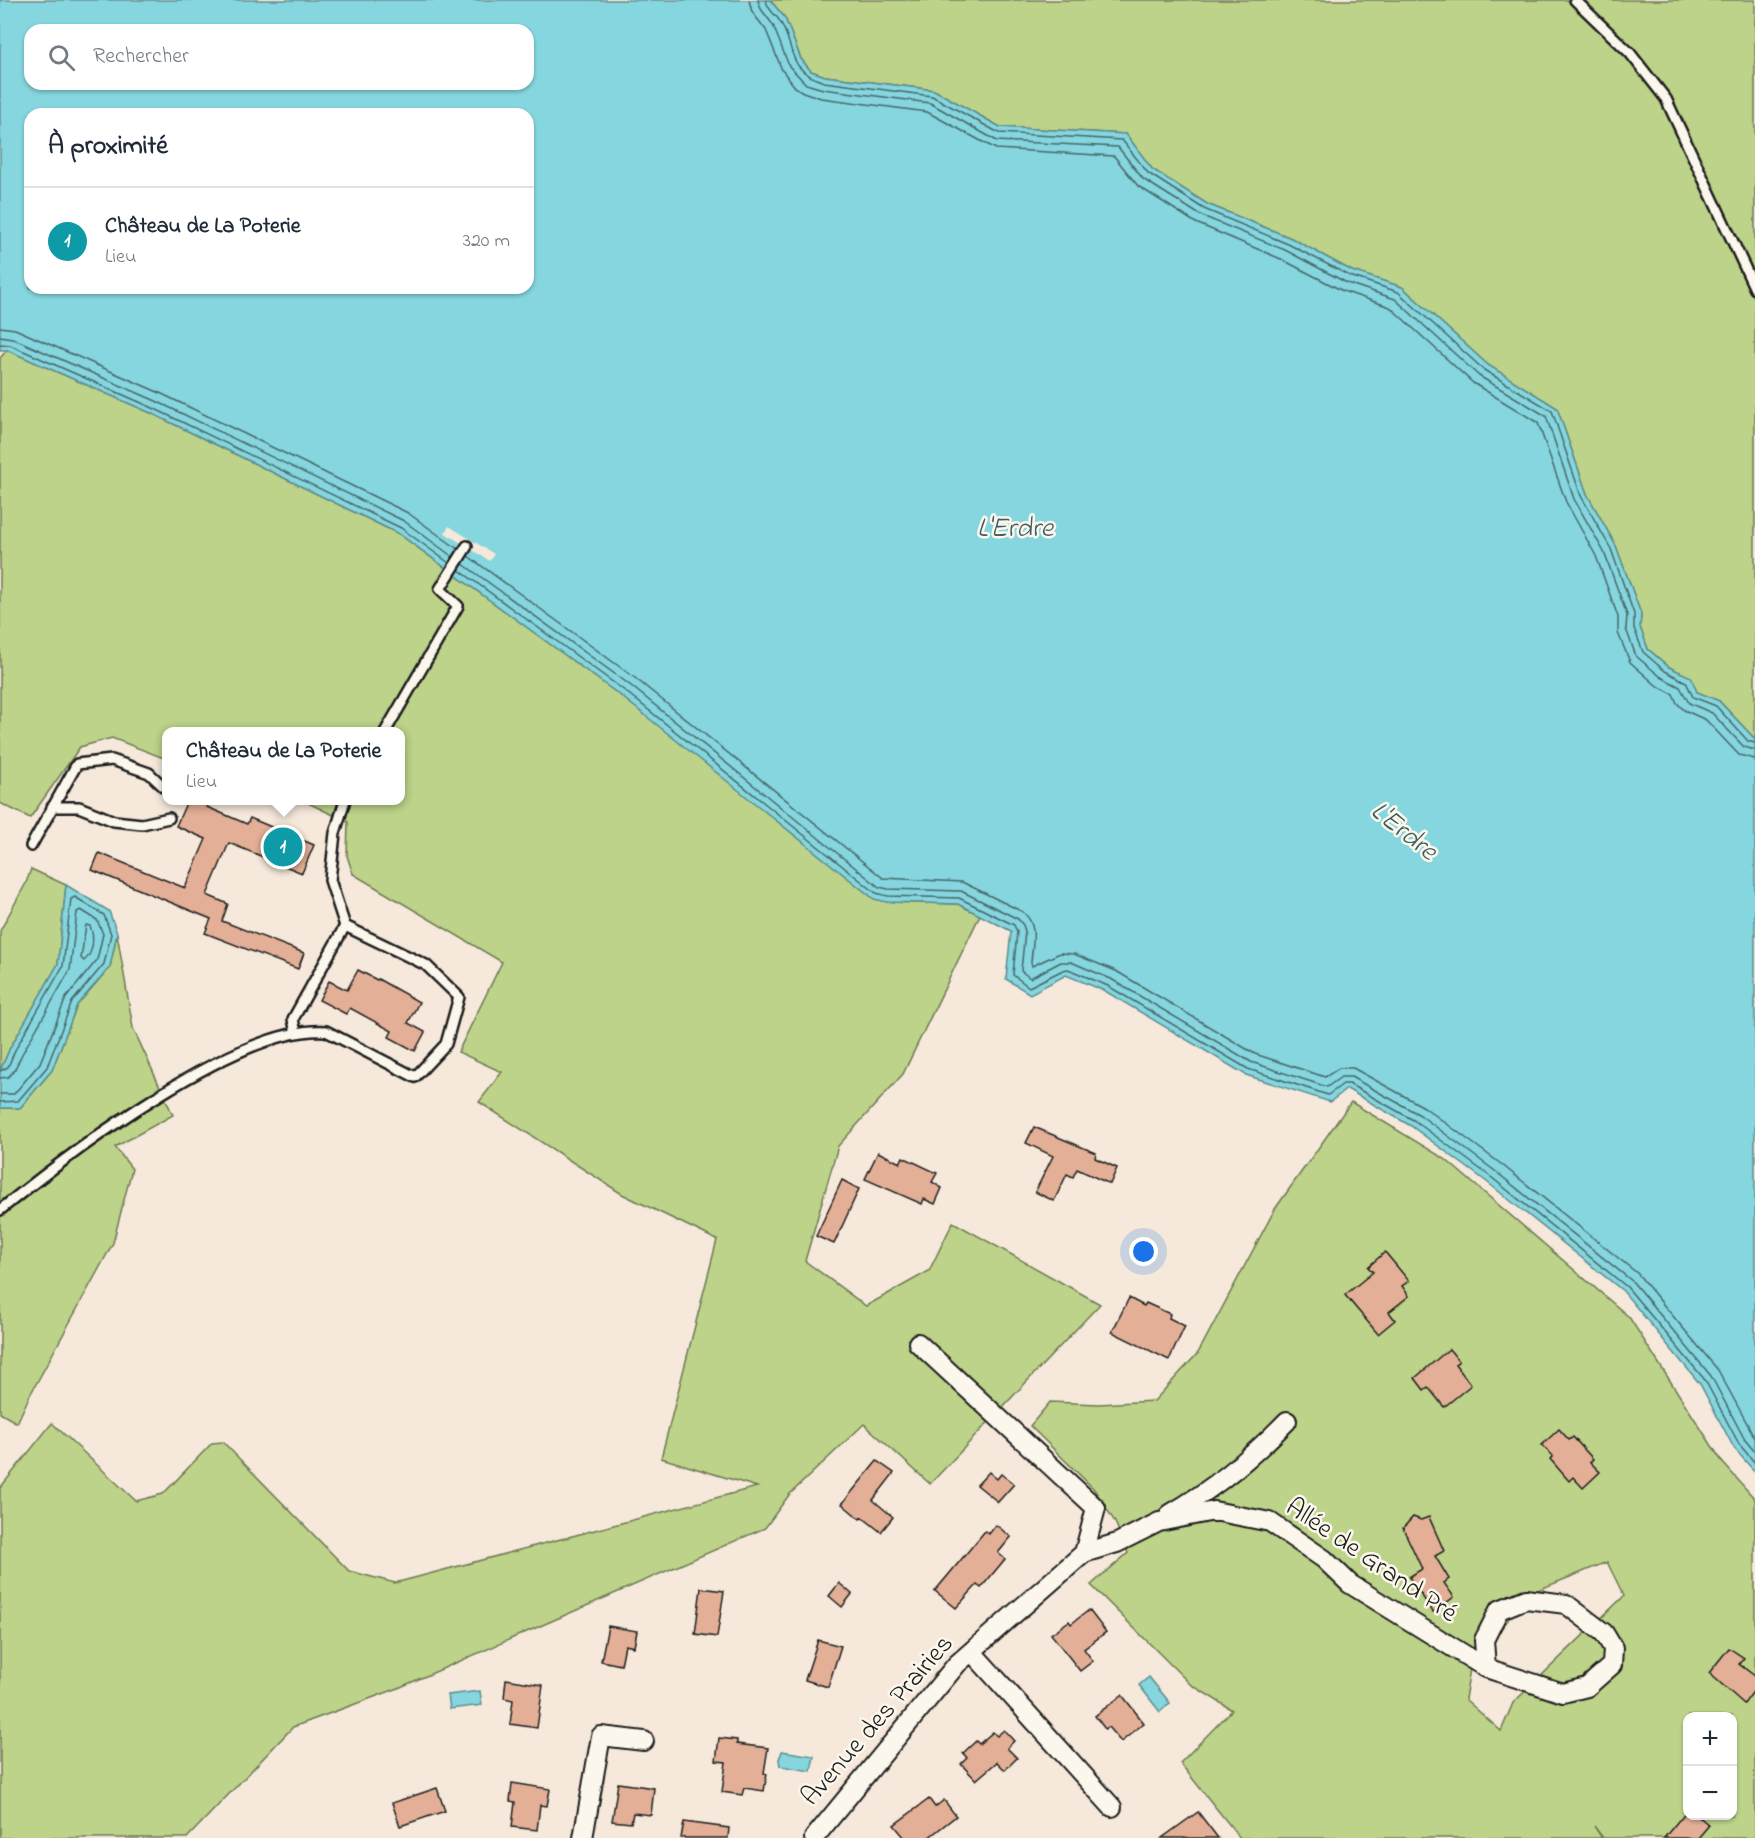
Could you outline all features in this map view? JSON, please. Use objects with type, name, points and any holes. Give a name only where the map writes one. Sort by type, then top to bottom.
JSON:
[{"type":"street","points":[[918,1343],[1096,1508],[1084,1553]]},
{"type":"street","points":[[1159,1522],[1197,1498],[1257,1452],[1287,1420]]},
{"type":"street","name":"Allée de Grand Pré","points":[[1084,1553],[1117,1543],[1159,1522],[1214,1511],[1270,1522],[1324,1559],[1350,1584],[1486,1668],[1563,1693],[1587,1687],[1612,1665],[1613,1647],[1604,1633],[1566,1604],[1526,1599],[1498,1610],[1484,1640],[1486,1668]]},
{"type":"street","name":"Avenue des Prairies","points":[[814,1838],[957,1664],[1084,1553]]},
{"type":"street","points":[[972,1652],[1112,1807]]},
{"type":"street","points":[[583,1838],[601,1736],[644,1741]]},
{"type":"lane","points":[[1575,0],[1630,53],[1666,99],[1755,289]]},
{"type":"lane","points":[[388,727],[458,606],[440,589],[466,546]]},
{"type":"lane","points":[[31,846],[77,764],[112,760],[149,773],[162,785]]},
{"type":"lane","points":[[0,1210],[100,1136],[170,1088],[237,1053],[296,1033],[311,1030],[326,1031],[416,1077],[446,1044],[459,997],[426,965],[345,926],[330,880],[335,833],[344,805]]},
{"type":"lane","points":[[52,807],[79,807],[114,821],[142,824],[169,818]]},
{"type":"lane","points":[[296,1033],[293,1019],[345,926]]},
{"type":"green space","points":[[770,0],[1755,0],[1755,739],[1719,701],[1697,692],[1690,677],[1669,667],[1648,649],[1640,627],[1641,614],[1616,546],[1587,494],[1557,408],[1488,365],[1402,287],[1352,271],[1291,238],[1207,204],[1152,169],[1126,134],[1000,127],[934,90],[825,76],[811,71],[801,59],[785,18]]},
{"type":"green space","points":[[7,350],[151,413],[399,534],[621,696],[887,902],[958,904],[980,915],[903,1074],[838,1146],[805,1261],[866,1306],[929,1271],[953,1222],[1100,1304],[930,1484],[864,1424],[789,1495],[765,1528],[396,1689],[293,1727],[187,1838],[0,1838],[0,1488],[52,1423],[136,1501],[163,1494],[212,1443],[223,1442],[349,1571],[395,1583],[757,1487],[661,1458],[717,1240],[622,1194],[479,1102],[502,1072],[458,1052],[502,962],[353,874],[347,856],[348,822],[312,805],[405,805],[405,727],[162,727],[162,757],[112,738],[80,747],[30,818],[0,803],[0,358]]},
{"type":"green space","points":[[31,869],[66,885],[58,964],[10,1048],[0,1071],[0,931]]},
{"type":"green space","points":[[117,933],[133,1028],[173,1115],[115,1147],[132,1169],[113,1243],[17,1423],[0,1413],[0,1108],[20,1108],[52,1070],[77,1005],[110,967]]},
{"type":"green space","points":[[1351,1102],[1445,1159],[1629,1317],[1723,1463],[1755,1499],[1755,1838],[1603,1838],[1594,1826],[1602,1838],[1240,1838],[1180,1763],[1232,1710],[1190,1684],[1091,1585],[1128,1553],[1115,1522],[1094,1489],[1030,1426],[1050,1402],[1099,1404],[1154,1401],[1198,1353],[1275,1209]],"holes":[[[1607,1562],[1624,1596],[1513,1703],[1501,1731],[1465,1699],[1470,1669],[1528,1594]]]},
{"type":"water","name":"L'Erdre","points":[[0,0],[770,0],[785,18],[801,59],[811,71],[825,76],[934,90],[1000,127],[1126,134],[1152,169],[1207,204],[1291,238],[1352,271],[1402,287],[1488,365],[1557,408],[1587,494],[1616,546],[1641,614],[1640,627],[1648,649],[1669,667],[1691,677],[1697,692],[1719,701],[1755,739],[1755,1472],[1734,1448],[1700,1384],[1623,1291],[1487,1182],[1411,1126],[1347,1089],[1330,1102],[1246,1075],[1105,991],[1066,975],[1030,994],[1006,979],[1011,931],[958,904],[887,902],[874,899],[621,696],[399,534],[151,413],[7,350],[0,350]]},
{"type":"water","points":[[66,885],[109,911],[117,933],[110,967],[77,1005],[52,1070],[20,1108],[0,1108],[0,1071],[10,1048],[58,964]]},
{"type":"water","points":[[1149,1677],[1170,1703],[1160,1712],[1139,1685]]},
{"type":"water","points":[[480,1691],[482,1705],[450,1709],[448,1695]]},
{"type":"water","points":[[782,1751],[814,1756],[811,1771],[780,1766],[779,1759]]},
{"type":"pier","points":[[449,526],[494,554],[490,561],[445,533]]},
{"type":"building","points":[[185,805],[208,805],[207,807],[247,824],[250,818],[314,845],[302,873],[229,843],[207,895],[228,904],[222,921],[304,953],[298,969],[205,933],[211,919],[92,870],[99,853],[185,888],[206,839],[176,826]]},
{"type":"building","points":[[358,970],[419,1002],[408,1023],[425,1032],[415,1051],[389,1037],[392,1031],[350,1008],[346,1014],[319,1000],[329,981],[347,990]]},
{"type":"building","points":[[1034,1127],[1096,1153],[1095,1158],[1117,1168],[1110,1184],[1077,1169],[1073,1177],[1067,1174],[1054,1201],[1035,1192],[1053,1156],[1026,1143]]},
{"type":"building","points":[[878,1152],[900,1163],[903,1157],[937,1173],[932,1182],[942,1188],[935,1204],[924,1199],[922,1204],[865,1179]]},
{"type":"building","points":[[842,1180],[859,1189],[834,1244],[816,1236]]},
{"type":"building","points":[[1385,1252],[1409,1281],[1402,1286],[1409,1296],[1389,1312],[1395,1320],[1378,1334],[1345,1295],[1373,1272],[1368,1267]]},
{"type":"building","points":[[1129,1298],[1144,1306],[1146,1303],[1170,1314],[1169,1318],[1185,1326],[1169,1360],[1112,1332]]},
{"type":"building","points":[[1449,1349],[1459,1361],[1455,1364],[1471,1385],[1444,1407],[1428,1387],[1424,1390],[1415,1378]]},
{"type":"building","points":[[1559,1429],[1569,1440],[1573,1437],[1593,1459],[1590,1462],[1600,1472],[1583,1488],[1573,1477],[1569,1481],[1550,1459],[1553,1456],[1542,1445]]},
{"type":"building","points":[[877,1461],[894,1473],[873,1500],[893,1517],[881,1532],[842,1504]]},
{"type":"building","points":[[989,1472],[997,1479],[1001,1474],[1014,1484],[998,1502],[977,1485]]},
{"type":"building","points":[[1413,1517],[1421,1520],[1429,1517],[1444,1551],[1435,1556],[1449,1579],[1444,1583],[1454,1597],[1433,1612],[1409,1577],[1422,1569],[1403,1528]]},
{"type":"building","points":[[996,1525],[1011,1537],[998,1553],[1005,1559],[981,1588],[977,1585],[956,1608],[935,1591],[985,1531],[989,1534]]},
{"type":"building","points":[[839,1583],[852,1594],[842,1607],[829,1596]]},
{"type":"building","points":[[701,1588],[724,1591],[717,1637],[695,1634]]},
{"type":"building","points":[[1089,1610],[1106,1632],[1084,1649],[1093,1661],[1080,1671],[1051,1634],[1069,1621],[1071,1624]]},
{"type":"building","points":[[608,1626],[637,1631],[634,1647],[625,1645],[621,1665],[601,1661]]},
{"type":"building","points":[[818,1640],[841,1646],[828,1687],[805,1680]]},
{"type":"building","points":[[1729,1648],[1744,1658],[1739,1664],[1755,1676],[1755,1689],[1744,1704],[1709,1673]]},
{"type":"building","points":[[506,1679],[543,1685],[537,1728],[510,1724],[513,1700],[504,1698]]},
{"type":"building","points":[[1122,1695],[1144,1723],[1121,1742],[1108,1727],[1105,1729],[1095,1716]]},
{"type":"building","points":[[1004,1730],[1014,1741],[1007,1748],[1017,1758],[1005,1770],[997,1762],[976,1780],[961,1764],[967,1758],[963,1753],[976,1741],[979,1744],[993,1732],[997,1736]]},
{"type":"building","points":[[719,1738],[737,1740],[737,1744],[768,1748],[764,1791],[744,1788],[742,1795],[722,1792],[726,1762],[716,1761]]},
{"type":"building","points":[[512,1783],[550,1789],[547,1806],[540,1805],[537,1830],[512,1827],[515,1802],[510,1801]]},
{"type":"building","points":[[618,1783],[654,1788],[651,1815],[633,1813],[631,1823],[612,1821]]},
{"type":"building","points":[[437,1788],[445,1811],[400,1826],[392,1803]]},
{"type":"building","points":[[929,1799],[935,1807],[944,1800],[956,1816],[928,1838],[905,1838],[894,1825]]},
{"type":"building","points":[[1198,1812],[1218,1838],[1162,1838]]},
{"type":"building","points":[[1683,1815],[1683,1820],[1703,1820],[1709,1825],[1698,1838],[1664,1838]]},
{"type":"building","points":[[684,1822],[729,1828],[728,1838],[681,1838]]},
{"type":"place","name":"Château de La Poterie","points":[[283,847]]}]
